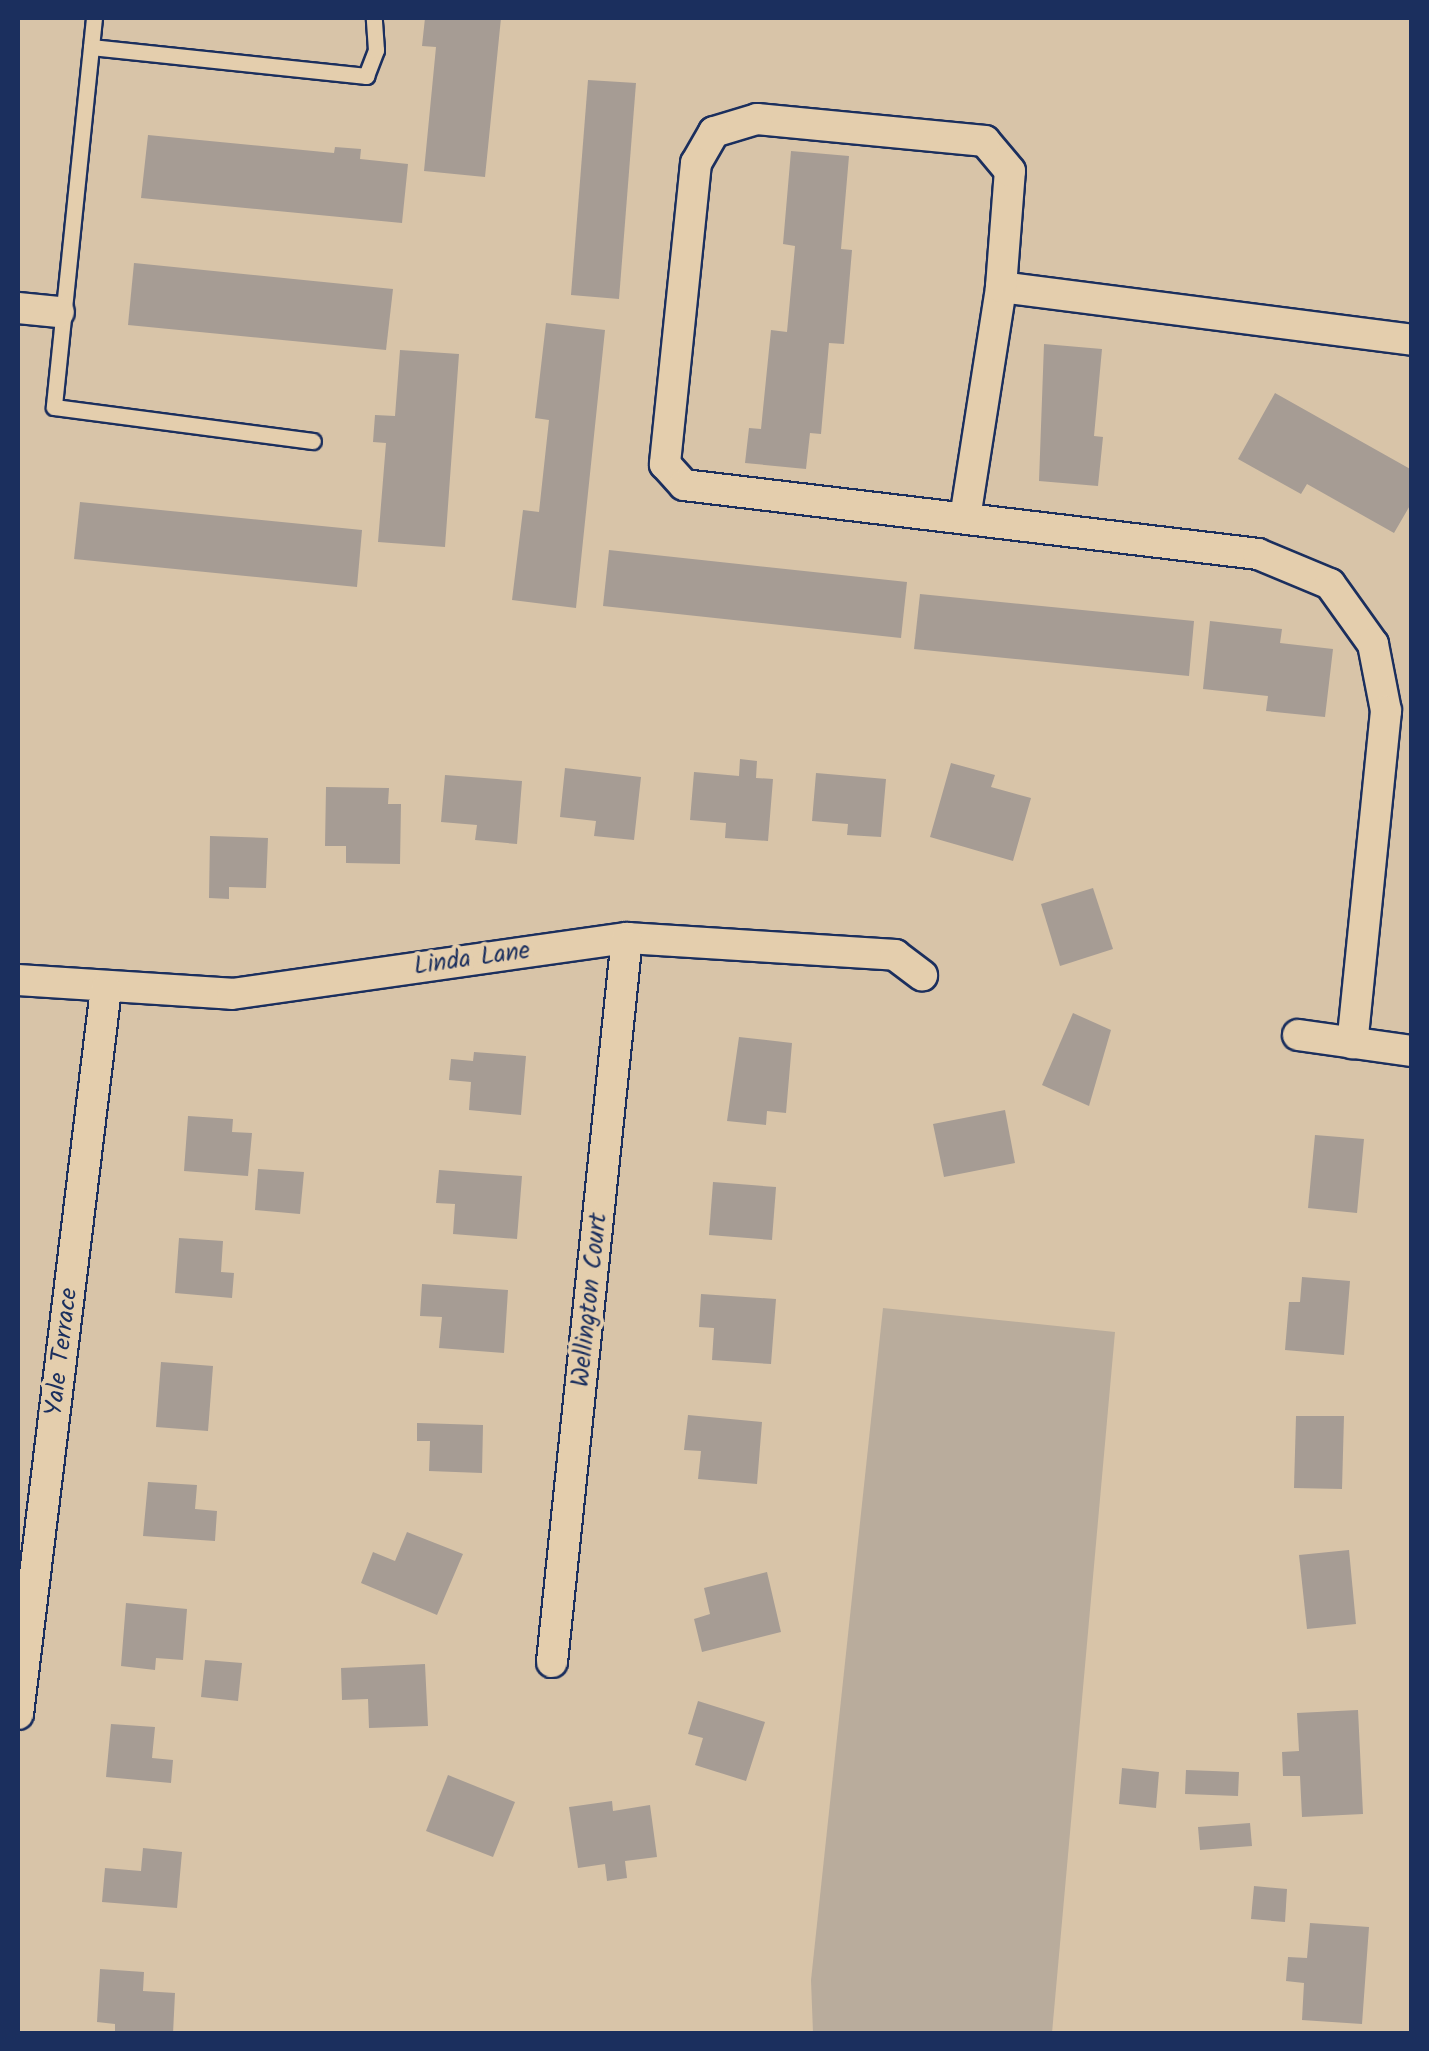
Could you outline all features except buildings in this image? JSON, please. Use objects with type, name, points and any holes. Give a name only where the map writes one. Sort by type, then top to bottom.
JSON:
[{"type":"street","points":[[965,518],[1001,287],[1010,171],[985,142],[757,120],[714,132],[696,163],[665,464],[684,485],[1258,554],[1330,584],[1373,644],[1386,711],[1352,1043]]},
{"type":"street","points":[[1001,287],[1412,340]]},
{"type":"street","points":[[18,308],[59,312]]},
{"type":"street","name":"Linda Lane","points":[[18,980],[106,989],[232,994],[627,938],[895,955],[922,975]]},
{"type":"street","name":"Wellington Court","points":[[552,1662],[627,938]]},
{"type":"street","name":"Yale Terrace","points":[[18,1714],[106,989]]},
{"type":"street","points":[[1298,1035],[1412,1051]]},
{"type":"lane","points":[[94,18],[59,312],[54,407],[313,440]]},
{"type":"lane","points":[[91,47],[366,76],[376,50],[374,18]]},
{"type":"shaded area","points":[[883,1308],[1115,1332],[1052,2033],[813,2033],[811,1980]]}]
